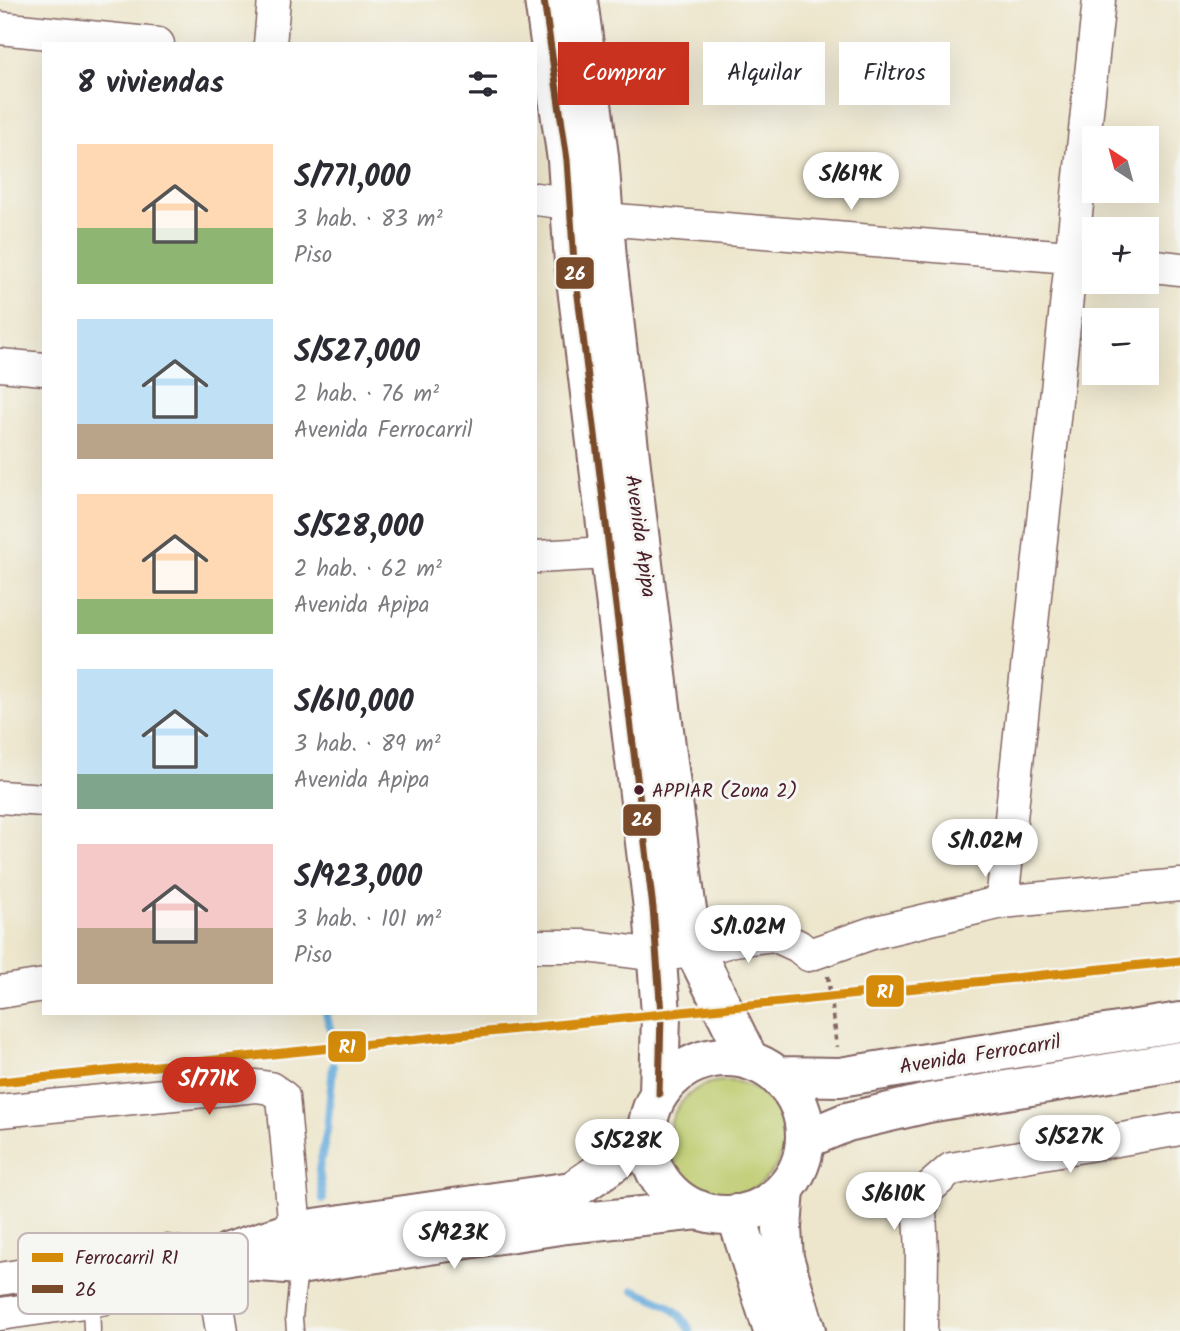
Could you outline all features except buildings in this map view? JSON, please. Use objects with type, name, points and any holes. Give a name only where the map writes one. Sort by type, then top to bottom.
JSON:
[{"type":"main road","points":[[522,0],[531,42]]},
{"type":"main road","name":"Avenida Apipa","points":[[544,0],[604,219],[636,509],[686,904],[695,951],[763,1068]]},
{"type":"main road","name":"Avenida Apipa","points":[[578,0],[579,133],[552,201],[574,263],[648,860],[661,1014],[654,1110]]},
{"type":"main road","points":[[537,57],[579,133],[607,100],[596,0]]},
{"type":"main road","name":"Avenida Ferrocarril","points":[[763,1068],[840,1077],[1180,1022]]},
{"type":"main road","points":[[296,1248],[572,1191],[635,1148],[654,1110],[683,1070],[698,1062],[715,1058],[763,1068],[790,1089],[799,1104],[804,1121],[806,1139],[803,1157],[796,1174],[785,1189],[754,1210],[717,1215],[699,1210],[682,1202],[658,1177],[648,1144],[654,1110]]},
{"type":"main road","name":"Avenida Ferrocarril","points":[[806,1139],[847,1122],[929,1103],[1180,1062]]},
{"type":"main road","points":[[785,1189],[783,1258],[806,1331]]},
{"type":"main road","points":[[248,1254],[699,1210]]},
{"type":"main road","points":[[736,1214],[773,1331]]},
{"type":"street","points":[[270,42],[274,0]]},
{"type":"street","points":[[1086,217],[1099,0]]},
{"type":"street","points":[[0,28],[138,42]]},
{"type":"street","points":[[604,219],[1082,258]]},
{"type":"street","points":[[1002,902],[1082,266]]},
{"type":"street","points":[[1159,267],[1180,269]]},
{"type":"street","points":[[0,365],[42,369]]},
{"type":"street","points":[[537,557],[608,553]]},
{"type":"street","points":[[0,797],[42,800]]},
{"type":"street","points":[[537,946],[586,946],[657,955],[695,951],[734,940],[774,935],[798,946],[809,955],[872,933],[1002,902],[1180,885]]},
{"type":"street","points":[[0,992],[42,985]]},
{"type":"street","points":[[0,1111],[256,1086],[270,1088],[283,1097],[296,1248]]},
{"type":"street","points":[[921,1331],[920,1212],[927,1190],[951,1169],[1180,1129]]},
{"type":"street","points":[[0,1279],[18,1276]]},
{"type":"street","points":[[0,1314],[92,1316]]},
{"type":"lane","points":[[295,1331],[296,1248]]},
{"type":"path","points":[[809,955],[828,977],[840,1077]]},
{"type":"green space","points":[[726,1081],[748,1086],[766,1098],[778,1116],[783,1138],[778,1160],[766,1178],[748,1190],[726,1195],[704,1190],[686,1178],[674,1160],[669,1138],[674,1116],[686,1098],[704,1086]]},
{"type":"waterway","points":[[327,1015],[333,1039]]},
{"type":"waterway","points":[[323,1199],[319,1170],[327,1130],[333,1066]]},
{"type":"waterway","points":[[634,1290],[674,1310],[690,1331]]},
{"type":"rail line","name":"R1","points":[[0,1082],[1180,961]]},
{"type":"transit line","name":"26","points":[[544,0],[567,160],[574,263],[653,908],[661,1014],[659,1094]]},
{"type":"place","name":"APPIAR (Zona 2)","points":[[639,790]]}]
